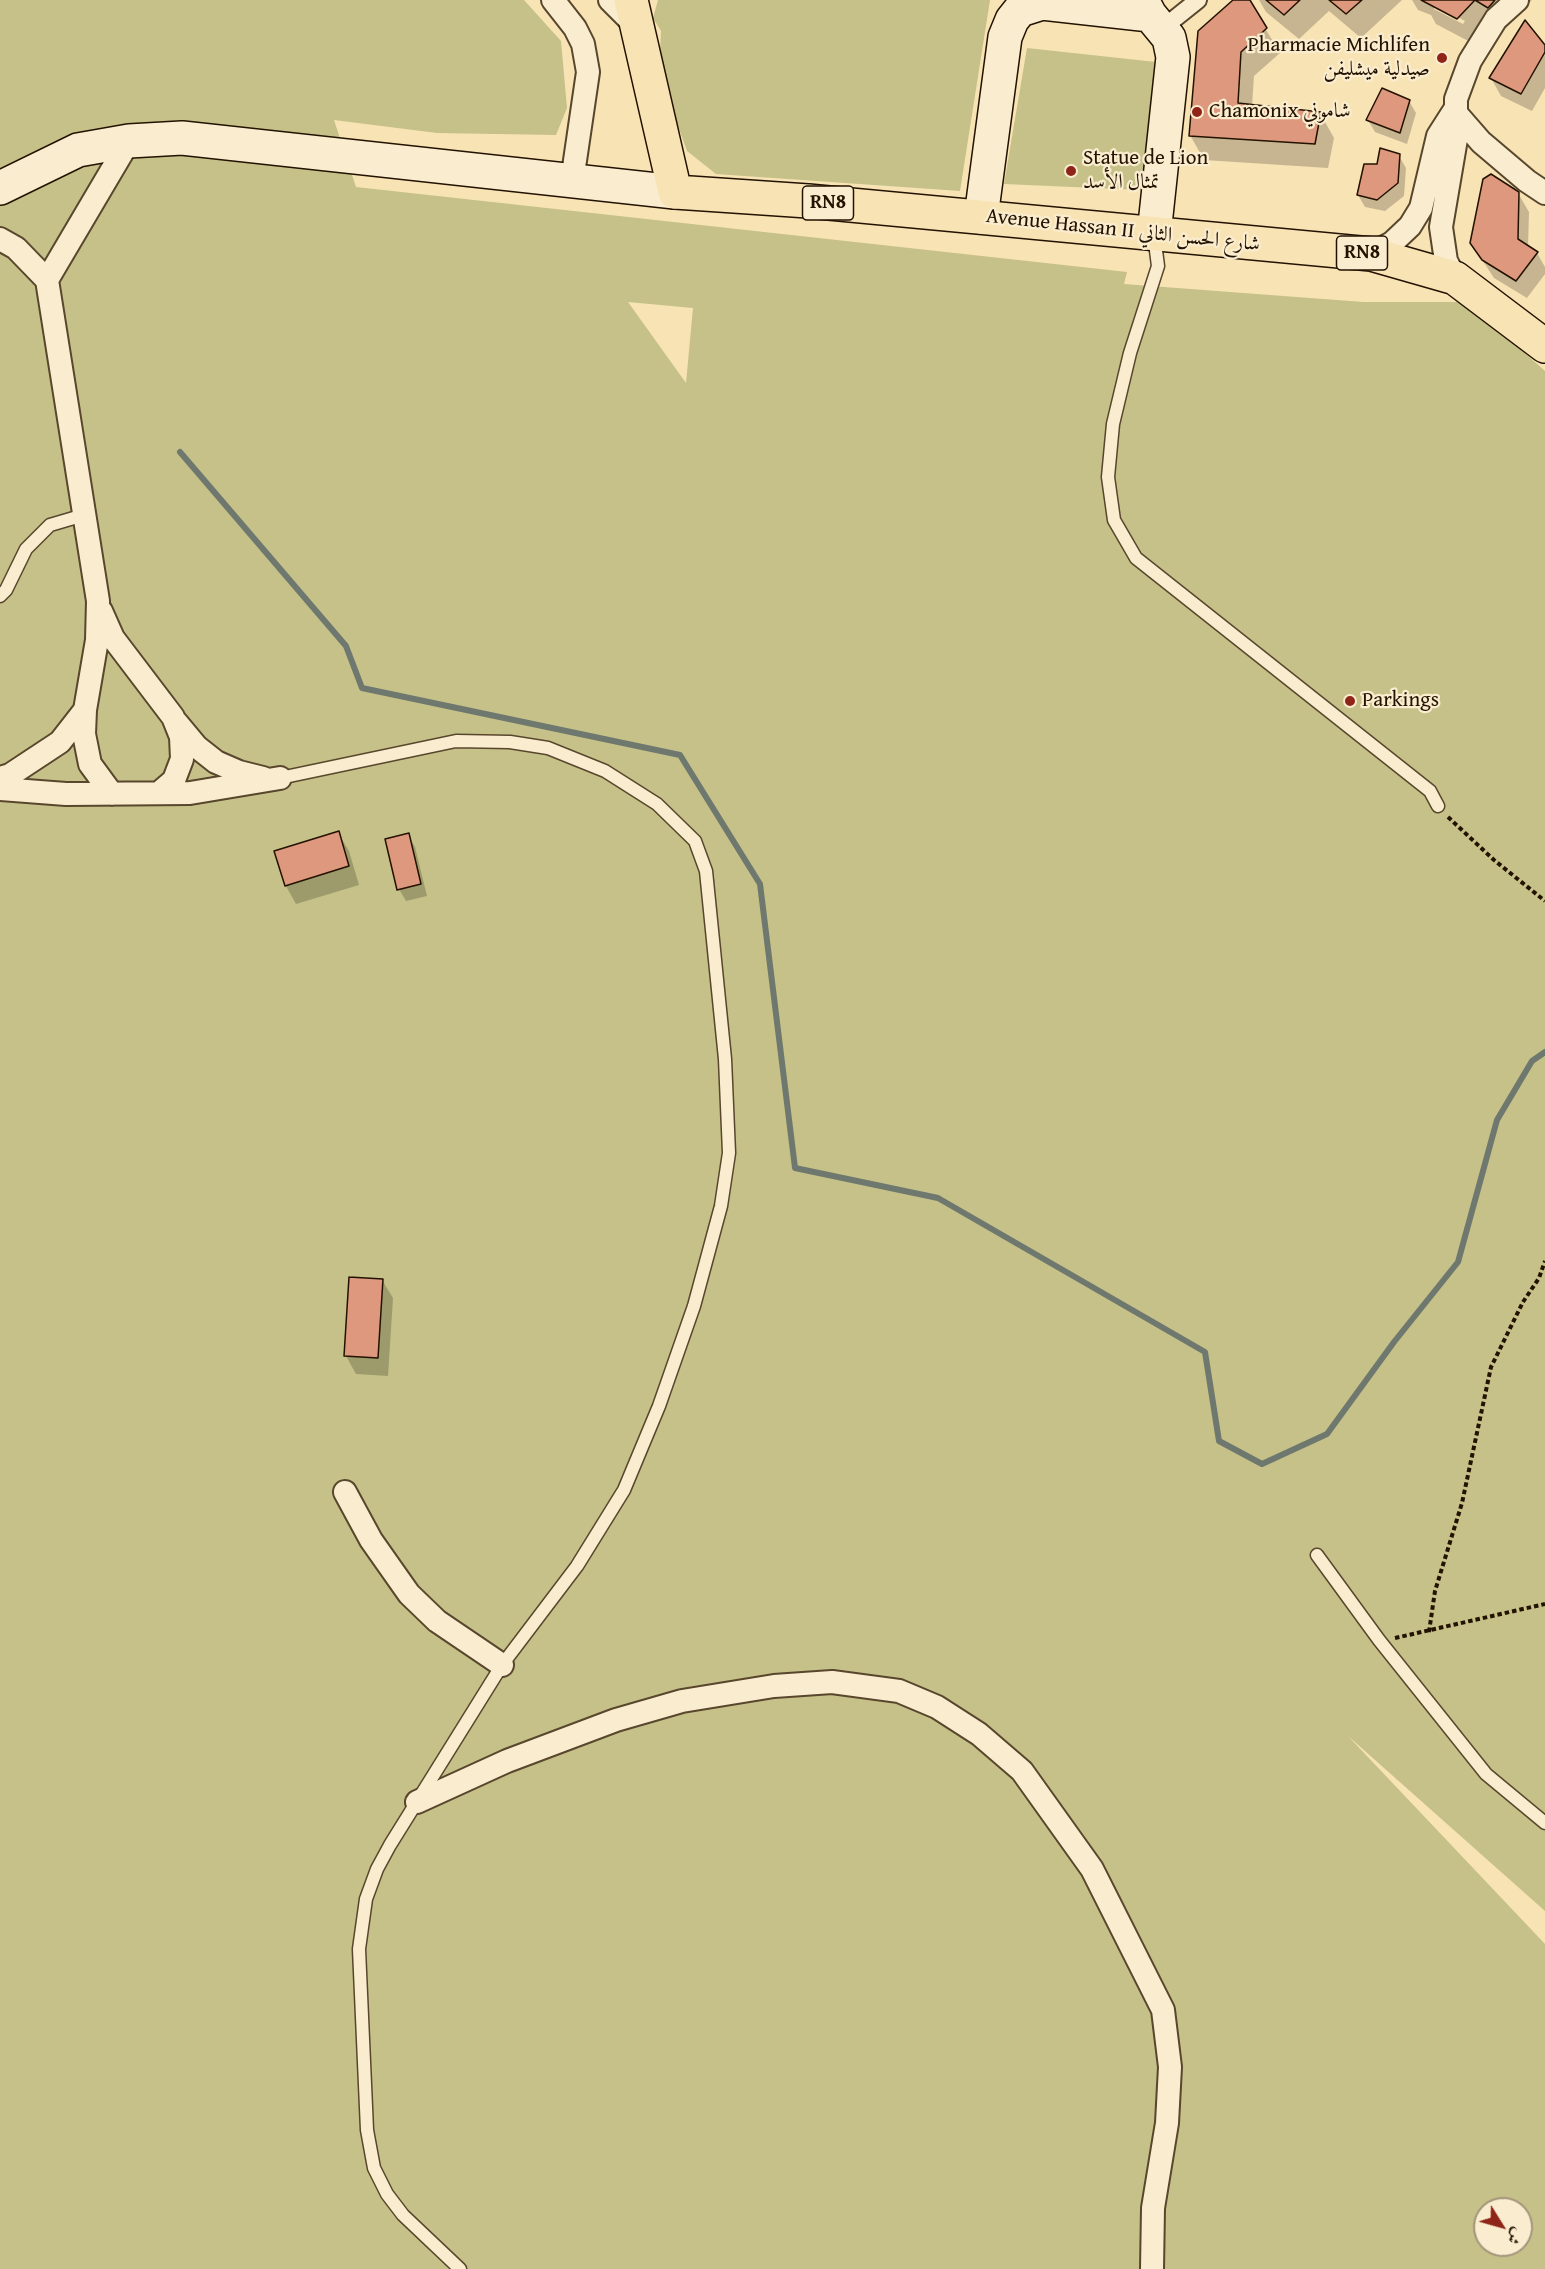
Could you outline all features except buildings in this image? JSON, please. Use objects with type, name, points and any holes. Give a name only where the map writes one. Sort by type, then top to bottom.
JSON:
[{"type":"main road","points":[[981,217],[1005,37],[1012,20],[1020,10],[1045,1],[1152,14],[1171,44],[1173,57],[1154,234]]},
{"type":"main road","points":[[0,188],[78,150],[129,141],[182,138],[675,192],[629,6]]},
{"type":"main road","name":"Avenue Hassan II شارع الحسن الثاني","points":[[675,192],[981,217],[1371,254],[1455,278],[1545,346]]},
{"type":"street","points":[[554,0],[576,28],[583,44],[588,72],[572,181]]},
{"type":"street","points":[[1152,14],[1198,0]]},
{"type":"street","points":[[1371,254],[1392,243],[1410,226],[1421,208],[1438,136],[1454,111],[1470,62],[1496,19],[1517,0]]},
{"type":"street","points":[[1454,111],[1481,142],[1527,181],[1545,192]]},
{"type":"street","points":[[1454,111],[1456,139],[1441,227],[1446,261],[1455,278]]},
{"type":"street","points":[[47,280],[129,141]]},
{"type":"street","points":[[0,239],[16,248],[47,280],[98,601],[97,640],[85,710],[84,734],[90,764],[112,794]]},
{"type":"street","points":[[98,601],[113,638],[197,747],[216,762],[239,772],[280,778]]},
{"type":"street","points":[[0,778],[10,775],[60,742],[85,710]]},
{"type":"street","points":[[160,792],[174,780],[182,759],[181,737],[173,717]]},
{"type":"street","points":[[0,789],[112,794],[219,790],[280,778]]},
{"type":"street","points":[[345,1492],[371,1540],[409,1594],[437,1622],[502,1665]]},
{"type":"street","points":[[417,1802],[518,1756],[616,1720],[682,1701],[774,1686],[832,1682],[899,1691],[937,1707],[979,1734],[1022,1772],[1092,1869],[1162,2010],[1170,2067],[1167,2123],[1154,2208],[1152,2269]]},
{"type":"lane","points":[[1154,234],[1158,266],[1130,353],[1113,424],[1108,477],[1114,520],[1136,558],[1430,791],[1438,806]]},
{"type":"lane","points":[[0,596],[6,591],[26,549],[50,525],[84,515]]},
{"type":"lane","points":[[280,778],[456,741],[510,742],[548,748],[604,771],[657,804],[695,841],[706,871],[725,1059],[729,1153],[721,1206],[694,1306],[659,1406],[624,1490],[577,1566],[502,1665],[377,1869],[366,1899],[359,1949],[367,2130],[374,2168],[387,2194],[432,2245],[460,2269]]},
{"type":"lane","points":[[1317,1555],[1379,1640],[1486,1774],[1545,1823]]},
{"type":"path","points":[[1438,806],[1494,860],[1545,901]]},
{"type":"path","points":[[1429,1632],[1435,1591],[1462,1503],[1491,1367],[1545,1261]]},
{"type":"path","points":[[1379,1640],[1429,1632],[1545,1604]]},
{"type":"shaded area","points":[[0,0],[524,0],[561,41],[567,108],[556,135],[437,133],[334,120],[356,187],[1127,272],[1124,284],[1363,302],[1467,302],[1545,371],[1545,1911],[1348,1736],[1545,1944],[1545,2269],[0,2269]],"holes":[[[628,302],[693,308],[686,383]]]},
{"type":"shaded area","points":[[658,0],[990,0],[960,191],[716,174],[687,151],[659,73],[661,31],[653,18]]},
{"type":"shaded area","points":[[1027,48],[1156,62],[1142,190],[1004,184]]},
{"type":"waterway","points":[[180,452],[346,646],[362,688],[680,755],[760,884],[795,1168],[938,1198],[1205,1352],[1219,1441],[1262,1464],[1327,1434],[1394,1342],[1458,1262],[1497,1120],[1532,1061],[1545,1052]]},
{"type":"place","name":"Pharmacie Michlifen صيدلية ميشليفن","points":[[1442,58]]},
{"type":"place","name":"Chamonix شاموني","points":[[1197,112]]},
{"type":"place","name":"Statue de Lion تمثال الأسد","points":[[1071,171]]},
{"type":"place","name":"Parkings","points":[[1350,701]]}]
